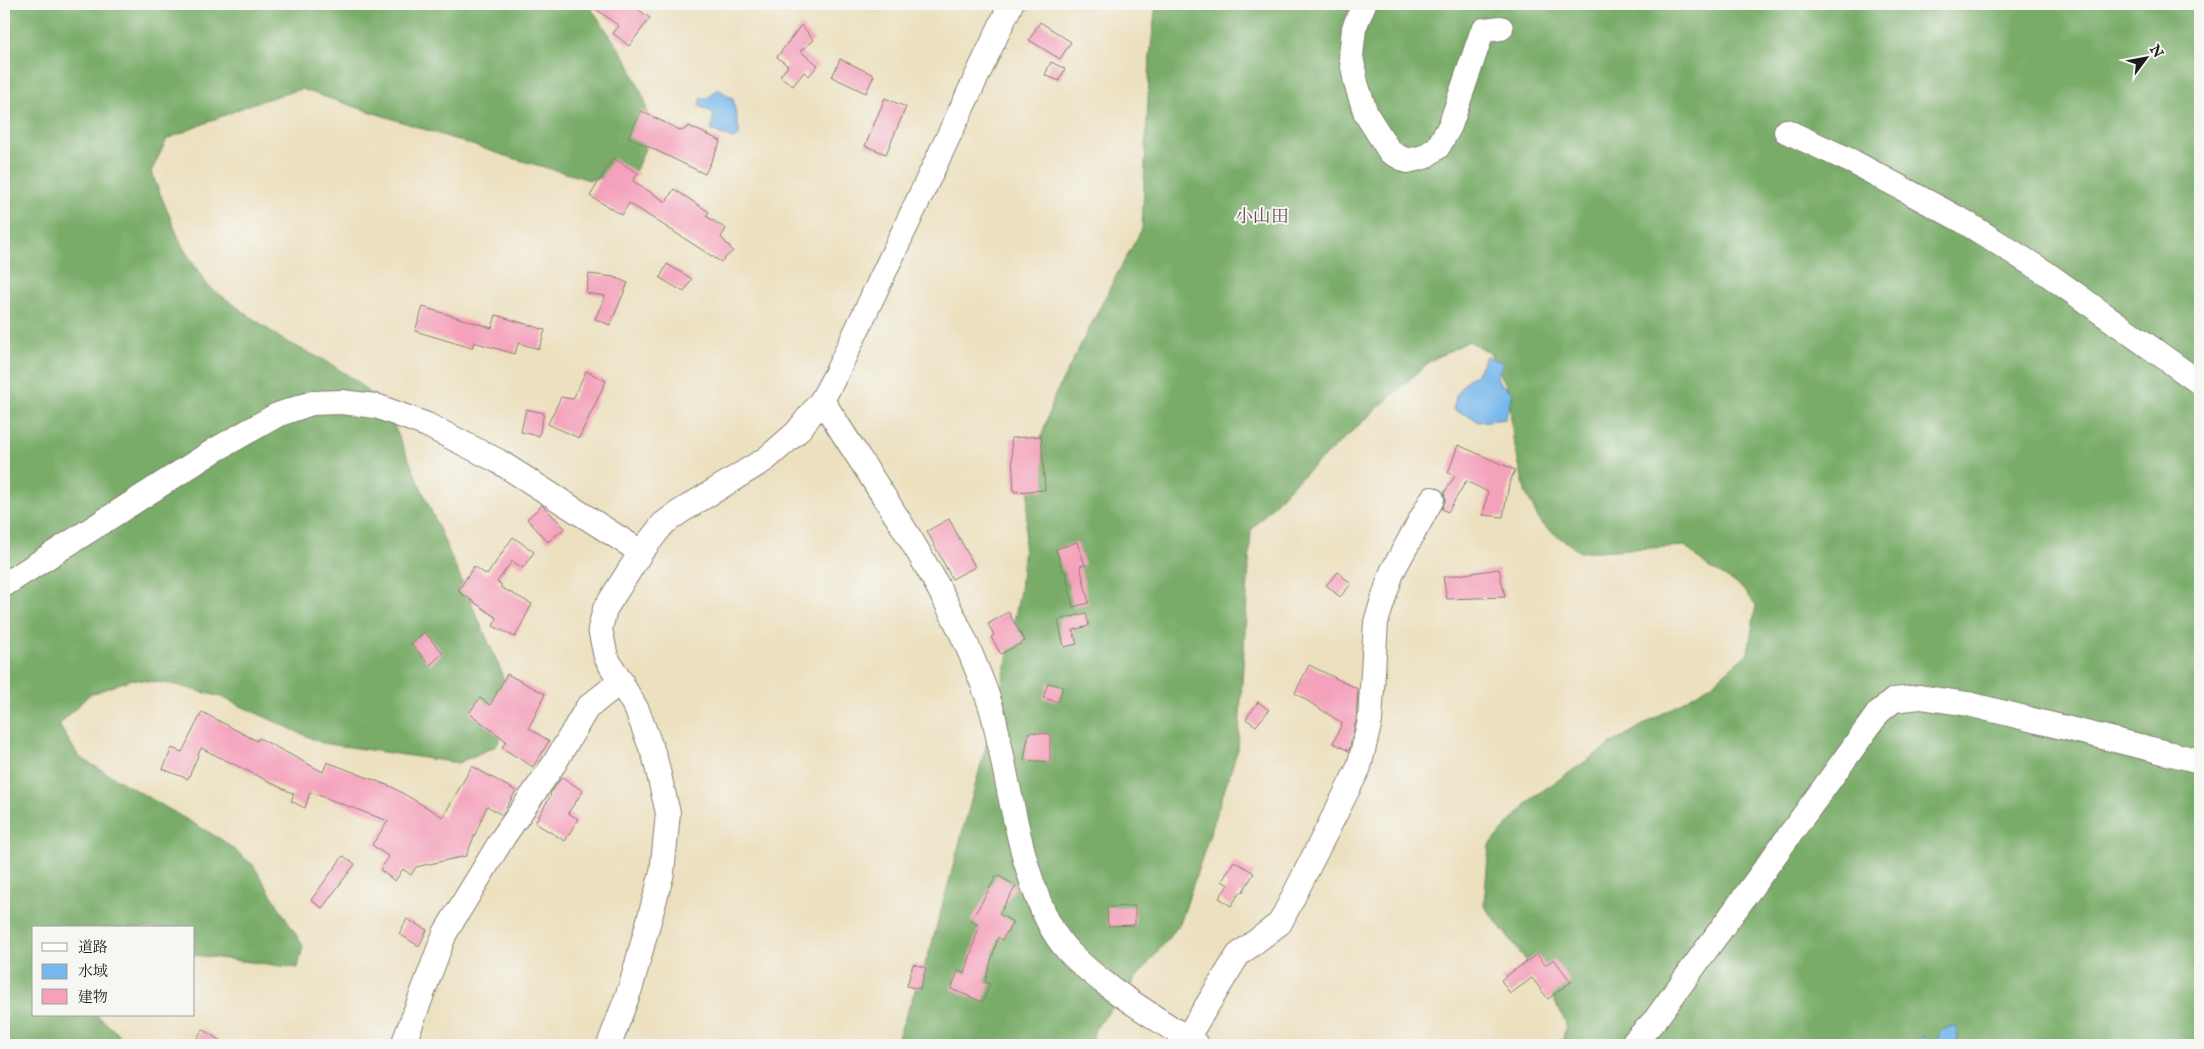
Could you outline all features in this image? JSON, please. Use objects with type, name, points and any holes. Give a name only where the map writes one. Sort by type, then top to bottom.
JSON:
[{"type":"street","points":[[609,1045],[632,986],[662,872],[668,813],[655,758],[637,710],[606,657],[600,629],[605,609],[640,552],[663,524],[766,459],[797,432],[822,400],[1010,4]]},
{"type":"street","points":[[1364,4],[1354,28],[1351,56],[1356,82],[1366,114],[1390,152],[1407,161],[1424,157],[1438,147],[1450,126],[1481,35],[1484,30],[1501,28]]},
{"type":"street","points":[[1786,131],[1853,162],[1963,221],[2046,274],[2200,383]]},
{"type":"street","points":[[822,400],[938,585],[976,666],[994,716],[1023,846],[1040,906],[1052,928],[1068,951],[1112,988],[1189,1043],[1238,955],[1280,923],[1359,767],[1370,721],[1376,622],[1392,572],[1432,500]]},
{"type":"street","points":[[4,585],[215,450],[277,416],[312,403],[341,402],[376,406],[427,425],[498,461],[640,552]]},
{"type":"street","points":[[403,1045],[444,933],[504,836],[554,764],[587,708],[621,681]]},
{"type":"street","points":[[1631,1045],[1656,1020],[1879,712],[1894,700],[1920,697],[1968,704],[2200,762]]},
{"type":"green space","points":[[4,4],[588,4],[627,60],[645,101],[651,134],[636,170],[590,180],[512,158],[301,89],[254,103],[167,139],[151,172],[182,246],[208,286],[283,340],[326,361],[358,382],[388,412],[501,671],[514,716],[496,746],[458,763],[322,743],[221,697],[172,684],[132,679],[89,695],[59,725],[79,757],[222,840],[253,865],[303,946],[298,968],[195,955],[195,926],[32,926],[32,1016],[98,1016],[130,1045],[4,1045]]},
{"type":"green space","points":[[1156,4],[2200,4],[2200,1045],[1562,1045],[1566,1023],[1549,990],[1484,906],[1489,846],[1532,798],[1614,742],[1711,685],[1748,653],[1756,605],[1739,585],[1704,564],[1685,546],[1580,552],[1541,524],[1525,491],[1513,438],[1508,389],[1490,353],[1469,341],[1430,361],[1287,490],[1251,530],[1238,749],[1180,924],[1095,1029],[1091,1045],[895,1045],[931,947],[1000,695],[1020,591],[1031,471],[1054,397],[1142,229],[1150,56]]},
{"type":"water","points":[[718,89],[733,99],[740,135],[733,139],[711,130],[714,113],[699,106],[701,98],[708,98]]},
{"type":"water","points":[[1486,356],[1503,363],[1497,377],[1500,383],[1513,393],[1505,419],[1478,422],[1472,417],[1453,410],[1457,393],[1468,379],[1477,374]]},
{"type":"water","points":[[1955,1025],[1958,1039],[1954,1045],[1924,1045],[1922,1036],[1937,1043],[1940,1031]]},
{"type":"building","points":[[589,4],[631,4],[650,18],[629,46],[613,33],[619,26]]},
{"type":"building","points":[[1040,22],[1071,42],[1060,59],[1029,40]]},
{"type":"building","points":[[801,25],[814,40],[800,51],[818,65],[809,76],[804,72],[793,86],[780,76],[788,66],[777,57]]},
{"type":"building","points":[[840,59],[874,75],[866,93],[832,77]]},
{"type":"building","points":[[1051,62],[1065,69],[1059,81],[1045,75]]},
{"type":"building","points":[[885,98],[906,107],[886,154],[865,146]]},
{"type":"building","points":[[641,111],[682,131],[689,126],[721,141],[705,174],[628,137]]},
{"type":"building","points":[[613,158],[638,173],[633,181],[666,202],[674,189],[709,212],[706,216],[726,229],[721,237],[733,251],[721,262],[629,203],[622,215],[590,196]]},
{"type":"building","points":[[667,264],[692,279],[684,292],[660,278]]},
{"type":"building","points":[[589,274],[614,277],[628,283],[610,325],[595,319],[605,296],[586,293]]},
{"type":"building","points":[[423,307],[492,328],[496,315],[545,330],[539,349],[518,343],[515,354],[474,342],[472,348],[415,331]]},
{"type":"building","points":[[586,371],[606,381],[579,438],[548,424],[561,397],[573,399]]},
{"type":"building","points":[[526,409],[544,413],[539,436],[521,432]]},
{"type":"building","points":[[1041,436],[1045,490],[1014,492],[1011,438]]},
{"type":"building","points":[[1458,445],[1515,470],[1509,484],[1503,517],[1483,515],[1488,492],[1466,481],[1448,512],[1442,509],[1446,499],[1444,493],[1455,476],[1448,473]]},
{"type":"building","points":[[542,505],[565,528],[548,542],[527,519]]},
{"type":"building","points":[[949,519],[975,567],[952,579],[927,531]]},
{"type":"building","points":[[513,537],[534,552],[523,568],[512,561],[497,582],[502,585],[500,587],[532,604],[515,637],[493,626],[497,618],[458,591],[474,566],[487,575]]},
{"type":"building","points":[[1077,542],[1085,565],[1080,566],[1089,603],[1073,607],[1065,571],[1063,572],[1056,549]]},
{"type":"building","points":[[1499,569],[1505,597],[1447,599],[1443,577]]},
{"type":"building","points":[[1338,572],[1351,584],[1340,597],[1326,585]]},
{"type":"building","points":[[1008,612],[1025,641],[1001,654],[991,637],[994,635],[988,624]]},
{"type":"building","points":[[1086,613],[1089,626],[1073,630],[1077,644],[1064,647],[1058,620]]},
{"type":"building","points":[[424,632],[443,653],[430,665],[411,644]]},
{"type":"building","points":[[1309,665],[1358,689],[1356,719],[1349,751],[1333,743],[1342,723],[1295,693]]},
{"type":"building","points":[[507,674],[545,694],[529,728],[549,741],[533,767],[502,748],[506,741],[469,713],[480,698],[490,705]]},
{"type":"building","points":[[1048,683],[1063,687],[1058,702],[1043,698]]},
{"type":"building","points":[[1258,702],[1269,710],[1256,726],[1246,719]]},
{"type":"building","points":[[202,712],[257,741],[259,738],[323,772],[327,762],[392,787],[443,817],[472,766],[516,791],[502,815],[487,806],[466,856],[416,867],[411,875],[403,869],[395,881],[380,870],[389,857],[372,845],[388,821],[310,792],[305,808],[291,801],[294,794],[201,748],[188,779],[163,769],[172,748],[182,752]]},
{"type":"building","points":[[1029,732],[1050,734],[1050,762],[1024,760]]},
{"type":"building","points":[[562,777],[583,791],[568,813],[578,819],[565,841],[535,823],[550,794]]},
{"type":"building","points":[[343,856],[355,864],[322,908],[311,900]]},
{"type":"building","points":[[1234,861],[1254,873],[1242,893],[1240,892],[1231,906],[1219,898],[1228,885],[1222,881]]},
{"type":"building","points":[[997,875],[1016,886],[999,914],[1013,922],[1002,940],[998,937],[985,982],[990,984],[983,1002],[951,989],[958,971],[965,974],[979,926],[971,921]]},
{"type":"building","points":[[1135,906],[1135,925],[1108,926],[1107,907]]},
{"type":"building","points":[[407,919],[427,930],[419,946],[399,934]]},
{"type":"building","points":[[1537,954],[1545,965],[1554,959],[1571,982],[1548,999],[1532,978],[1510,994],[1501,980]]},
{"type":"building","points":[[913,964],[926,968],[920,989],[907,986]]},
{"type":"building","points":[[203,1029],[226,1045],[192,1045]]},
{"type":"district","name":"小山田","points":[[1262,217]]}]
